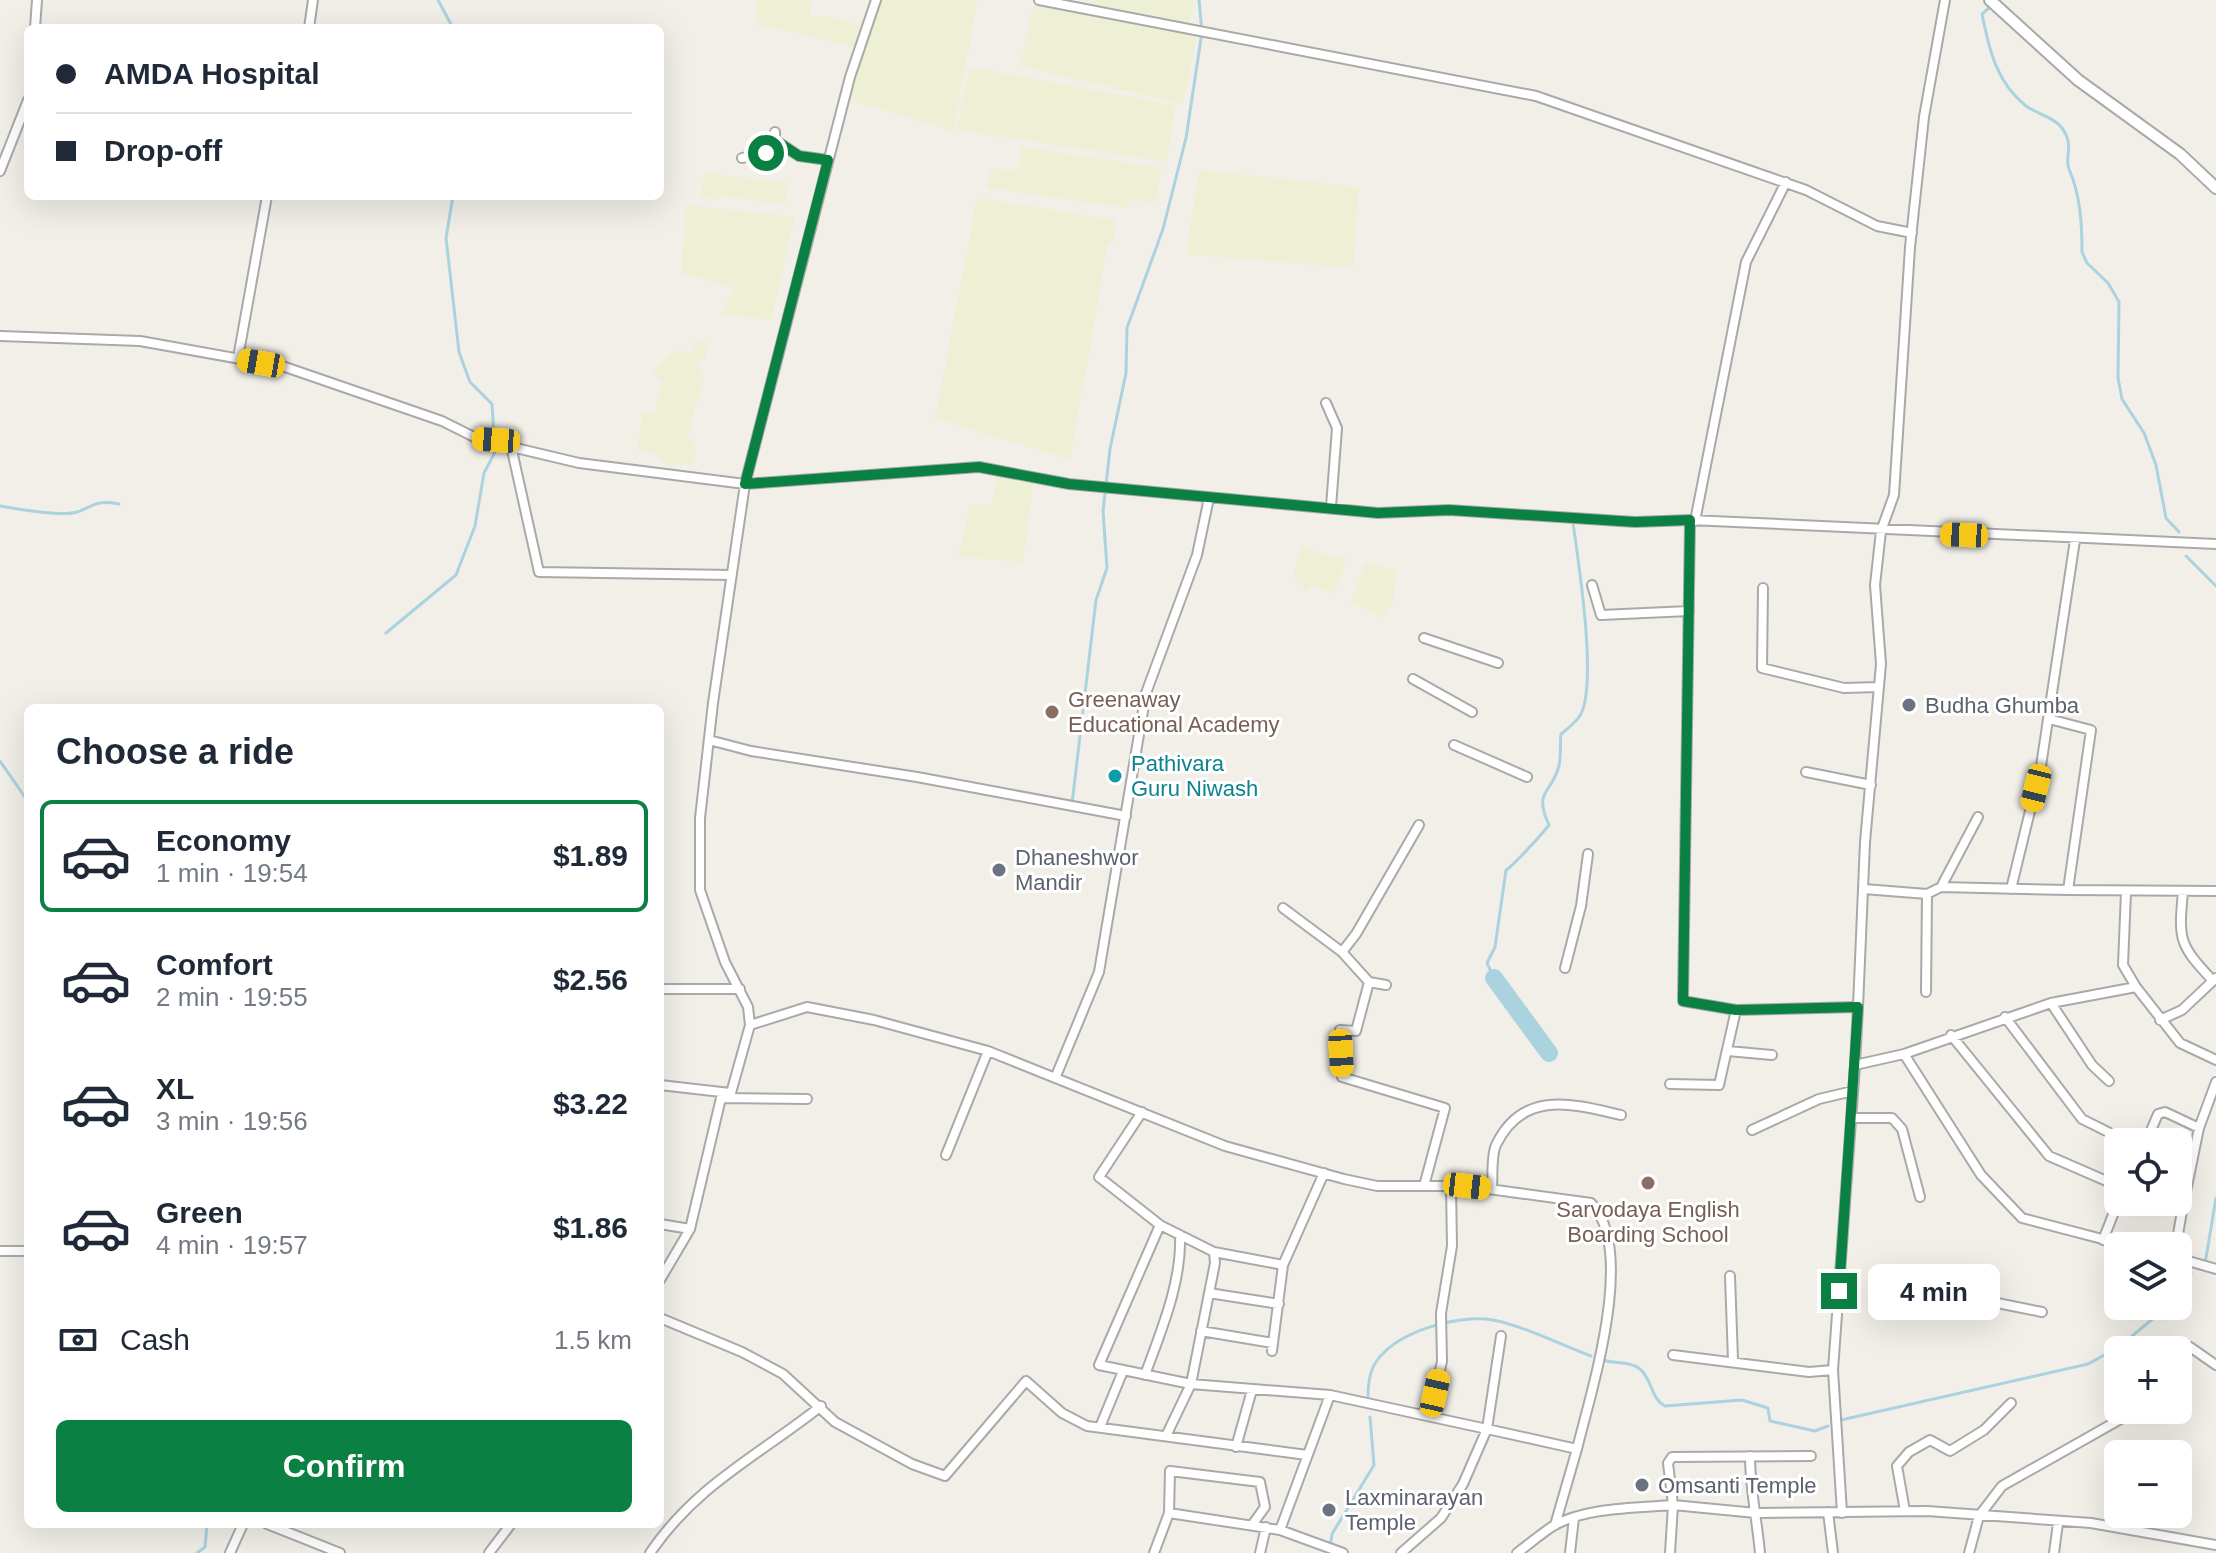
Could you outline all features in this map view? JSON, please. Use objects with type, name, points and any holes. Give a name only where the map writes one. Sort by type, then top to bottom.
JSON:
[{"type":"street","points":[[35,24],[37,0]]},
{"type":"street","points":[[310,24],[313,0]]},
{"type":"street","points":[[721,1098],[731,1093],[750,1025],[740,989],[725,962],[700,890],[700,818],[732,575],[745,484],[850,77],[876,0]]},
{"type":"street","points":[[1039,0],[1536,96],[1786,182],[1877,226],[1912,233]]},
{"type":"street","points":[[1842,1513],[1833,1370],[1879,687],[1881,649],[1874,596],[1881,531],[1894,495],[1912,233],[1924,117],[1945,0]]},
{"type":"street","points":[[1990,0],[2078,80],[2180,154],[2216,188]]},
{"type":"street","points":[[0,171],[24,110]]},
{"type":"street","points":[[742,158],[766,153],[775,136],[799,156],[828,160]]},
{"type":"street","points":[[1786,182],[1746,262],[1692,520],[1683,1001],[1736,1010],[1858,1007]]},
{"type":"street","points":[[238,358],[266,200]]},
{"type":"street","points":[[0,336],[140,341],[285,367],[442,421],[478,439],[579,463],[745,484],[979,467],[1069,484],[1378,513],[1449,510],[1635,522],[1692,520],[2075,540],[2216,544]]},
{"type":"street","points":[[1326,403],[1337,428],[1331,507]]},
{"type":"street","points":[[511,446],[539,572],[732,575]]},
{"type":"street","points":[[1056,1076],[1099,972],[1146,693],[1197,555],[1209,498]]},
{"type":"street","points":[[2011,889],[2049,719],[2075,540]]},
{"type":"street","points":[[1592,585],[1601,615],[1689,611]]},
{"type":"street","points":[[1763,588],[1762,668],[1844,688],[1879,687]]},
{"type":"street","points":[[1424,638],[1498,663]]},
{"type":"street","points":[[1413,679],[1472,712]]},
{"type":"street","points":[[2049,719],[2091,730],[2068,890]]},
{"type":"street","points":[[709,740],[751,751],[917,777],[1126,816]]},
{"type":"street","points":[[1454,745],[1527,777]]},
{"type":"street","points":[[1806,772],[1871,785]]},
{"type":"street","points":[[1941,887],[1978,817]]},
{"type":"street","points":[[1342,952],[1356,934],[1419,825]]},
{"type":"street","points":[[1565,968],[1581,906],[1588,854]]},
{"type":"street","points":[[1864,889],[1927,894],[1941,887],[2216,891]]},
{"type":"street","points":[[2126,892],[2123,965],[2160,1020],[2180,1043],[2216,1060]]},
{"type":"street","points":[[2160,1020],[2182,1010],[2214,980],[2183,949],[2180,923],[2183,892]]},
{"type":"street","points":[[1926,992],[1927,894]]},
{"type":"street","points":[[1283,908],[1342,952],[1369,982],[1386,985]]},
{"type":"street","points":[[1369,982],[1356,1031],[1340,1030],[1342,1077],[1445,1108],[1424,1186]]},
{"type":"street","points":[[1855,1065],[1904,1054],[1951,1035],[2051,1003],[2136,987]]},
{"type":"street","points":[[664,989],[740,989]]},
{"type":"street","points":[[2051,1003],[2092,1065],[2109,1081]]},
{"type":"street","points":[[750,1025],[807,1007],[920,1030],[1056,1076],[1063,1083],[1225,1146],[1324,1173],[1377,1186],[1492,1188],[1591,1203],[1603,1215],[1609,1248],[1604,1351],[1555,1525]]},
{"type":"street","points":[[1670,1084],[1719,1085],[1736,1010]]},
{"type":"street","points":[[2005,1017],[2082,1119],[2104,1130]]},
{"type":"street","points":[[1951,1035],[2049,1156],[2104,1180]]},
{"type":"street","points":[[946,1155],[988,1051]]},
{"type":"street","points":[[1728,1051],[1772,1055]]},
{"type":"street","points":[[1904,1054],[1981,1175],[2022,1218],[2103,1240],[2112,1216]]},
{"type":"street","points":[[2192,1162],[2199,1128],[2216,1082]]},
{"type":"street","points":[[664,1085],[731,1093]]},
{"type":"street","points":[[1752,1130],[1819,1099],[1853,1091]]},
{"type":"street","points":[[721,1098],[807,1099]]},
{"type":"street","points":[[664,1273],[690,1229],[721,1098]]},
{"type":"street","points":[[1492,1188],[1495,1146],[1532,1108],[1552,1103],[1621,1115]]},
{"type":"street","points":[[1142,1112],[1099,1177],[1160,1225],[1214,1252],[1283,1265]]},
{"type":"street","points":[[2152,1128],[2158,1114],[2165,1112],[2199,1128]]},
{"type":"street","points":[[1852,1118],[1892,1118],[1902,1129],[1920,1197]]},
{"type":"street","points":[[1201,1331],[1273,1347],[1283,1265],[1324,1173]]},
{"type":"street","points":[[1422,1414],[1435,1393],[1442,1361],[1441,1313],[1452,1246],[1451,1187]]},
{"type":"street","points":[[664,1225],[690,1229]]},
{"type":"street","points":[[1160,1225],[1099,1365],[1191,1384],[1330,1395],[1577,1449]]},
{"type":"street","points":[[1145,1375],[1173,1288],[1181,1255],[1180,1235]]},
{"type":"street","points":[[0,1251],[24,1251]]},
{"type":"street","points":[[1166,1436],[1191,1384],[1214,1252]]},
{"type":"street","points":[[2192,1262],[2216,1269]]},
{"type":"street","points":[[1730,1276],[1733,1360]]},
{"type":"street","points":[[1209,1293],[1279,1304]]},
{"type":"street","points":[[1934,1296],[1977,1299],[2042,1312]]},
{"type":"street","points":[[664,1320],[742,1352],[783,1374],[835,1422],[872,1444],[945,1476],[1026,1381],[1062,1413],[1087,1426],[1307,1455]]},
{"type":"street","points":[[1401,1553],[1441,1518],[1463,1484],[1487,1429],[1501,1336]]},
{"type":"street","points":[[2192,1348],[2216,1365]]},
{"type":"street","points":[[1673,1355],[1733,1360],[1809,1372],[1833,1370]]},
{"type":"street","points":[[1100,1427],[1123,1371]]},
{"type":"street","points":[[1236,1447],[1252,1390]]},
{"type":"street","points":[[1280,1530],[1330,1395]]},
{"type":"street","points":[[1905,1511],[1897,1466],[1909,1452],[1930,1440],[1950,1451],[1984,1430],[2011,1403]]},
{"type":"street","points":[[650,1553],[672,1520],[711,1483],[772,1445],[821,1406]]},
{"type":"street","points":[[1969,1553],[1979,1516],[2002,1486],[2112,1424]]},
{"type":"street","points":[[1750,1456],[1750,1493],[1756,1513],[1760,1553]]},
{"type":"street","points":[[1670,1553],[1673,1505],[1668,1463],[1672,1457],[1811,1456]]},
{"type":"street","points":[[1154,1553],[1169,1513],[1170,1471],[1260,1482],[1265,1507],[1252,1525]]},
{"type":"street","points":[[1517,1553],[1555,1525],[1574,1518],[1623,1509],[1673,1505],[1756,1513],[1905,1511],[2091,1523],[2216,1545]]},
{"type":"street","points":[[1828,1512],[1833,1553]]},
{"type":"street","points":[[1169,1513],[1280,1530],[1341,1552]]},
{"type":"street","points":[[1570,1553],[1574,1518]]},
{"type":"street","points":[[2054,1553],[2058,1523]]},
{"type":"street","points":[[1260,1553],[1266,1527]]},
{"type":"street","points":[[230,1553],[241,1528]]},
{"type":"street","points":[[277,1528],[340,1553]]},
{"type":"street","points":[[489,1553],[508,1528]]},
{"type":"green space","points":[[757,0],[812,0],[809,15],[844,19],[860,26],[855,47],[755,24]]},
{"type":"green space","points":[[875,0],[978,0],[953,131],[839,97]]},
{"type":"green space","points":[[1035,0],[1198,32],[1183,104],[1020,66]]},
{"type":"green space","points":[[1094,0],[1194,0],[1189,25],[1093,6]]},
{"type":"green space","points":[[970,67],[1175,105],[1167,162],[956,130]]},
{"type":"green space","points":[[1022,147],[1161,168],[1156,202],[1130,200],[1126,208],[987,188],[991,169],[1019,170]]},
{"type":"green space","points":[[1199,170],[1359,187],[1353,268],[1186,254]]},
{"type":"green space","points":[[704,173],[788,183],[785,204],[721,196],[720,200],[701,198]]},
{"type":"green space","points":[[977,198],[1116,220],[1113,242],[1108,244],[1070,460],[935,418]]},
{"type":"green space","points":[[686,205],[795,217],[771,320],[722,314],[733,288],[681,273]]},
{"type":"green space","points":[[696,342],[709,342],[705,360],[697,361],[704,380],[687,436],[696,448],[692,464],[667,465],[651,452],[637,451],[643,413],[654,413],[662,383],[652,373],[673,350],[691,353]]},
{"type":"green space","points":[[997,478],[1033,483],[1023,562],[958,557],[970,505],[992,505]]},
{"type":"green space","points":[[1301,547],[1347,560],[1333,594],[1312,585],[1306,592],[1293,576]]},
{"type":"green space","points":[[1365,563],[1396,570],[1393,603],[1383,618],[1351,602]]},
{"type":"waterway","points":[[438,0],[451,24]]},
{"type":"waterway","points":[[1072,804],[1096,600],[1107,568],[1103,511],[1110,449],[1126,373],[1127,328],[1163,229],[1186,138],[1202,32],[1199,0]]},
{"type":"waterway","points":[[1989,8],[1982,14],[1991,52],[2007,86],[2026,106],[2055,121],[2066,134],[2068,165],[2080,209],[2082,252],[2087,263],[2108,283],[2119,302],[2118,378],[2122,399],[2144,433],[2156,465],[2166,518],[2179,532]]},
{"type":"waterway","points":[[386,633],[456,575],[475,526],[484,473],[495,452],[492,404],[470,382],[459,352],[446,238],[452,200]]},
{"type":"waterway","points":[[0,506],[61,514],[77,512],[100,503],[119,504]]},
{"type":"waterway","points":[[1494,978],[1487,963],[1495,947],[1506,870],[1549,825],[1543,799],[1559,766],[1561,734],[1579,717],[1585,702],[1585,623],[1573,523]]},
{"type":"waterway","points":[[2186,556],[2216,586]]},
{"type":"waterway","points":[[0,761],[24,796]]},
{"type":"waterway","points":[[1494,978],[1549,1053]]},
{"type":"waterway","points":[[2205,1264],[2216,1198]]},
{"type":"waterway","points":[[1368,1397],[1372,1370],[1386,1351],[1413,1334],[1446,1322],[1493,1320],[1530,1331],[1591,1356]]},
{"type":"waterway","points":[[1841,1420],[2088,1364],[2119,1347],[2151,1320]]},
{"type":"waterway","points":[[1603,1360],[1640,1369],[1657,1399],[1665,1406],[1742,1400],[1768,1408],[1770,1421],[1815,1431],[1828,1426]]},
{"type":"waterway","points":[[1329,1553],[1332,1534],[1374,1465],[1370,1417]]},
{"type":"waterway","points":[[197,1553],[205,1547],[207,1528]]},
{"type":"place","name":"Budha Ghumba","points":[[1909,705]]},
{"type":"place","name":"Greenaway Educational Academy","points":[[1052,712]]},
{"type":"place","name":"Pathivara Guru Niwash","points":[[1115,776]]},
{"type":"place","name":"Dhaneshwor Mandir","points":[[999,870]]},
{"type":"place","name":"Sarvodaya English Boarding School","points":[[1648,1183]]},
{"type":"place","name":"Omsanti Temple","points":[[1642,1485]]},
{"type":"place","name":"Laxminarayan Temple","points":[[1329,1510]]},
{"type":"route","points":[[766,153],[775,140],[799,156],[828,160],[745,484],[979,467],[1069,484],[1378,513],[1449,510],[1635,522],[1690,520],[1689,643],[1685,697],[1686,935],[1683,1001],[1736,1010],[1858,1007],[1839,1291]]}]
